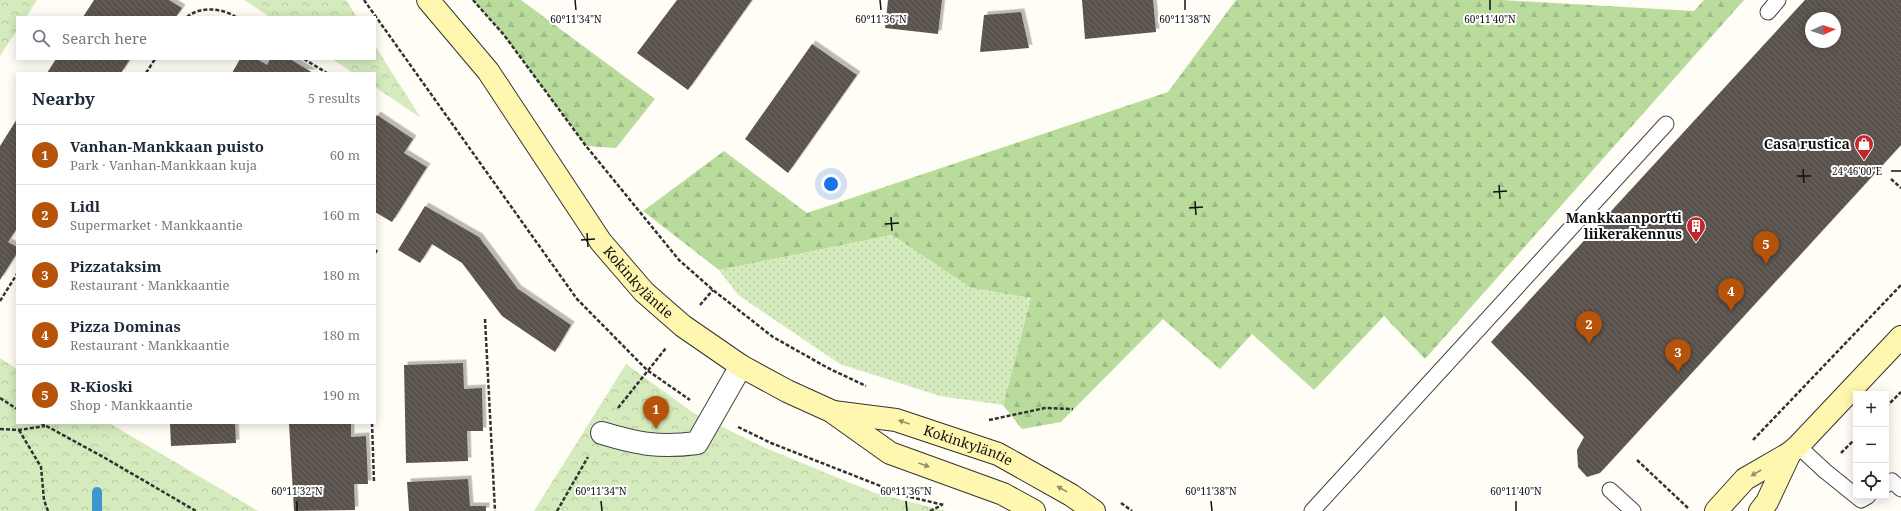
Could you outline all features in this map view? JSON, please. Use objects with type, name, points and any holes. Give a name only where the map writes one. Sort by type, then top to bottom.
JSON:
[{"type":"main road","name":"Kokinkyläntie","points":[[428,0],[488,71],[605,248],[644,292],[684,326],[741,366],[787,391],[831,411],[890,453],[1003,494],[1034,511]]},
{"type":"main road","points":[[1716,511],[1745,479],[1794,449],[1901,337]]},
{"type":"main road","name":"Kokinkyläntie","points":[[831,411],[896,420],[998,454],[1071,495],[1094,511]]},
{"type":"main road","points":[[1760,511],[1767,502],[1794,449]]},
{"type":"street","points":[[602,433],[636,443],[671,446],[697,443],[741,366]]},
{"type":"lane","points":[[1768,12],[1778,0]]},
{"type":"lane","points":[[1312,511],[1666,124]]},
{"type":"lane","points":[[1794,449],[1863,502]]},
{"type":"lane","points":[[1889,483],[1892,481],[1901,489]]},
{"type":"lane","points":[[1610,490],[1633,511]]},
{"type":"path","points":[[364,0],[375,16]]},
{"type":"path","points":[[473,0],[504,35],[586,146],[679,260],[713,290],[773,337],[828,368],[868,387]]},
{"type":"path","points":[[189,16],[198,10],[214,10],[233,16]]},
{"type":"path","points":[[376,17],[577,299],[647,370],[713,416],[771,443],[906,496],[949,506]]},
{"type":"path","points":[[147,72],[154,60]]},
{"type":"path","points":[[306,60],[325,72]]},
{"type":"path","points":[[1891,179],[1901,188]]},
{"type":"path","points":[[0,301],[16,276]]},
{"type":"path","points":[[1749,444],[1901,285]]},
{"type":"path","points":[[484,319],[495,511]]},
{"type":"path","points":[[1889,404],[1901,392]]},
{"type":"path","points":[[0,398],[16,408]]},
{"type":"path","points":[[989,424],[982,421],[1046,408],[1074,409]]},
{"type":"path","points":[[43,424],[196,511]]},
{"type":"path","points":[[372,424],[374,482]]},
{"type":"path","points":[[0,430],[18,430],[46,426]]},
{"type":"path","points":[[18,430],[41,467],[44,500],[48,511]]},
{"type":"path","points":[[1637,460],[1688,510],[1694,504]]},
{"type":"path","points":[[1120,501],[1132,511]]},
{"type":"path","points":[[930,511],[942,505]]},
{"type":"green space","points":[[0,0],[37,0],[27,16],[16,16],[16,32],[0,56]]},
{"type":"green space","points":[[244,0],[346,0],[356,16],[268,16]]},
{"type":"green space","points":[[473,0],[521,0],[655,99],[616,148],[586,146],[504,35]]},
{"type":"green space","points":[[1236,0],[1502,0],[1694,11],[1704,0],[1744,0],[1425,359],[1384,316],[1314,390],[1252,334],[1220,369],[1163,319],[1061,422],[1022,429],[1003,405],[1031,298],[971,288],[892,235],[719,270],[643,211],[724,151],[807,213],[1168,92]]},
{"type":"green space","points":[[376,48],[421,118],[376,88],[376,72],[352,72],[334,60],[376,60]]},
{"type":"green space","points":[[892,235],[971,288],[1031,298],[1003,405],[940,396],[840,364],[738,295],[719,270]]},
{"type":"green space","points":[[0,358],[16,368],[16,424],[111,424],[258,511],[0,511]]},
{"type":"green space","points":[[626,364],[692,412],[761,446],[875,493],[946,511],[534,511]]},
{"type":"building","points":[[94,0],[169,0],[182,8],[177,16],[84,16]]},
{"type":"building","points":[[677,0],[752,0],[688,90],[637,53]]},
{"type":"building","points":[[888,0],[942,0],[938,34],[885,28]]},
{"type":"building","points":[[1082,0],[1153,0],[1156,32],[1085,39]]},
{"type":"building","name":"Mankkaanportti liikerakennus","points":[[1805,0],[1901,0],[1901,145],[1600,473],[1587,477],[1578,467],[1577,450],[1584,437],[1491,342]]},
{"type":"building","points":[[1021,12],[1029,48],[980,52],[984,15]]},
{"type":"building","points":[[812,44],[857,75],[788,173],[745,139]]},
{"type":"building","points":[[55,60],[129,60],[122,72],[48,72]]},
{"type":"building","points":[[239,60],[259,60],[267,65],[270,60],[292,60],[311,72],[233,72]]},
{"type":"building","points":[[377,115],[413,139],[404,153],[427,167],[392,222],[376,213]]},
{"type":"building","points":[[16,121],[16,230],[8,242],[16,246],[16,255],[0,280],[0,146]]},
{"type":"building","points":[[425,206],[479,237],[518,289],[571,325],[555,352],[502,316],[462,263],[432,244],[420,263],[398,250]]},
{"type":"building","points":[[463,363],[464,389],[482,388],[483,431],[467,431],[468,461],[406,463],[404,365]]},
{"type":"building","points":[[170,424],[235,424],[236,443],[171,446]]},
{"type":"building","points":[[289,424],[351,424],[351,437],[366,436],[368,484],[354,484],[355,510],[294,511]]},
{"type":"building","points":[[468,479],[470,506],[486,506],[486,511],[409,511],[407,482]]},
{"type":"waterway","points":[[97,492],[97,511]]},
{"type":"place","name":"Casa rustica","points":[[1864,161]]},
{"type":"place","name":"Mankkaanportti liikerakennus","points":[[1696,243]]},
{"type":"place","name":"R-Kioski","points":[[1766,264]]},
{"type":"place","name":"Pizza Dominas","points":[[1731,311]]},
{"type":"place","name":"Lidl","points":[[1589,344]]},
{"type":"place","name":"Pizzataksim","points":[[1678,372]]},
{"type":"place","name":"Vanhan-Mankkaan puisto","points":[[656,429]]}]
